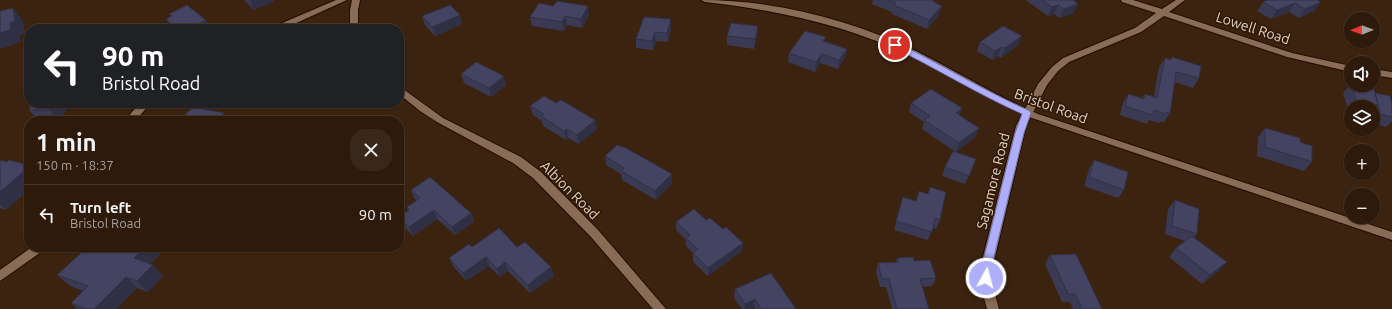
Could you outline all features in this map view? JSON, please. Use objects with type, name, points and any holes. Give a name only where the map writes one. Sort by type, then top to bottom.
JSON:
[{"type":"street","points":[[288,24],[344,0]]},
{"type":"street","points":[[354,24],[356,0]]},
{"type":"street","name":"Bristol Road","points":[[705,0],[786,10],[848,27],[911,53],[993,98],[1027,113],[1392,236]]},
{"type":"street","name":"Lowell Road","points":[[1125,0],[1290,55],[1344,67]]},
{"type":"street","name":"Sagamore Road","points":[[993,309],[987,287],[988,261],[1019,133],[1027,113],[1047,79],[1060,64],[1080,53],[1138,30],[1181,0]]},
{"type":"street","points":[[1380,73],[1392,75]]},
{"type":"street","name":"Albion Road","points":[[404,93],[423,109],[440,120],[512,158],[537,175],[594,234],[660,309]]},
{"type":"street","points":[[134,116],[141,108]]},
{"type":"street","points":[[0,276],[33,252]]},
{"type":"building","points":[[888,0],[932,0],[942,6],[929,20],[894,5],[896,3]]},
{"type":"building","points":[[1042,0],[1073,0],[1078,4],[1064,9],[1058,5],[1052,7]]},
{"type":"building","points":[[1268,0],[1317,0],[1321,2],[1305,9],[1295,3],[1277,10],[1263,2]]},
{"type":"building","points":[[557,1],[588,6],[581,19],[565,16],[562,22],[530,17],[539,3],[553,6]]},
{"type":"building","points":[[187,5],[206,20],[198,24],[168,24],[170,23],[166,19],[172,16],[169,14]]},
{"type":"building","points":[[450,5],[460,15],[432,27],[422,16]]},
{"type":"building","points":[[13,8],[15,21],[10,23],[11,30],[0,33],[0,11]]},
{"type":"building","points":[[644,17],[671,19],[667,33],[655,32],[652,41],[636,39]]},
{"type":"building","points":[[731,23],[758,26],[755,39],[727,36]]},
{"type":"building","points":[[1003,26],[1022,36],[1005,48],[1001,47],[995,51],[980,42]]},
{"type":"building","points":[[805,31],[826,37],[823,41],[847,49],[839,60],[822,54],[816,62],[789,53]]},
{"type":"building","points":[[1172,57],[1201,66],[1199,78],[1176,72],[1170,113],[1166,112],[1166,114],[1154,110],[1152,115],[1125,106],[1128,94],[1144,99],[1145,94],[1157,98],[1165,58],[1171,60]]},
{"type":"building","points":[[476,62],[504,76],[489,88],[461,74]]},
{"type":"building","points":[[931,89],[962,108],[956,113],[979,128],[959,143],[924,120],[930,116],[911,103]]},
{"type":"building","points":[[1353,92],[1375,92],[1377,100],[1356,100]]},
{"type":"building","points":[[1375,93],[1390,96],[1392,117],[1380,114],[1380,100],[1377,100]]},
{"type":"building","points":[[544,96],[556,103],[561,100],[595,120],[577,135],[567,129],[564,131],[541,116],[544,114],[530,106]]},
{"type":"building","points":[[30,108],[52,108],[50,110],[29,110]]},
{"type":"building","points":[[192,108],[224,113],[221,116],[184,116]]},
{"type":"building","points":[[1265,128],[1300,138],[1300,142],[1312,146],[1312,162],[1265,147]]},
{"type":"building","points":[[617,145],[626,148],[672,174],[655,191],[621,171],[624,168],[605,156]]},
{"type":"building","points":[[953,151],[976,159],[969,176],[945,167]]},
{"type":"building","points":[[0,160],[7,162],[9,160],[24,164],[24,171],[0,192]]},
{"type":"building","points":[[1094,160],[1128,172],[1124,190],[1089,177]]},
{"type":"building","points":[[430,177],[471,213],[452,227],[434,210],[409,227],[404,222],[404,214],[409,210],[407,207],[420,198],[411,190]]},
{"type":"building","points":[[930,187],[946,192],[940,220],[935,218],[932,232],[896,221],[903,197],[916,201],[919,191],[928,194]]},
{"type":"building","points":[[1175,200],[1199,209],[1197,234],[1172,226]]},
{"type":"building","points":[[694,209],[706,220],[710,218],[723,229],[726,227],[743,243],[708,268],[693,253],[698,249],[686,238],[690,235],[676,222]]},
{"type":"building","points":[[499,228],[517,247],[525,242],[551,267],[528,285],[505,262],[497,269],[486,257],[463,273],[449,258],[469,244],[472,247]]},
{"type":"building","points":[[1192,236],[1227,262],[1210,275],[1176,248]]},
{"type":"building","points":[[82,252],[141,252],[134,258],[153,265],[137,281],[126,277],[94,309],[86,309],[71,303],[88,286],[57,275]]},
{"type":"building","points":[[1076,254],[1102,309],[1083,309],[1075,294],[1068,294],[1050,255]]},
{"type":"building","points":[[913,257],[914,261],[930,260],[936,278],[920,279],[929,309],[897,309],[889,279],[882,279],[878,263],[899,262],[897,258]]},
{"type":"building","points":[[771,273],[796,309],[761,309],[755,299],[745,304],[735,289]]},
{"type":"route","points":[[895,45],[928,61],[993,98],[1027,113],[1019,133],[988,261],[986,278]]}]
